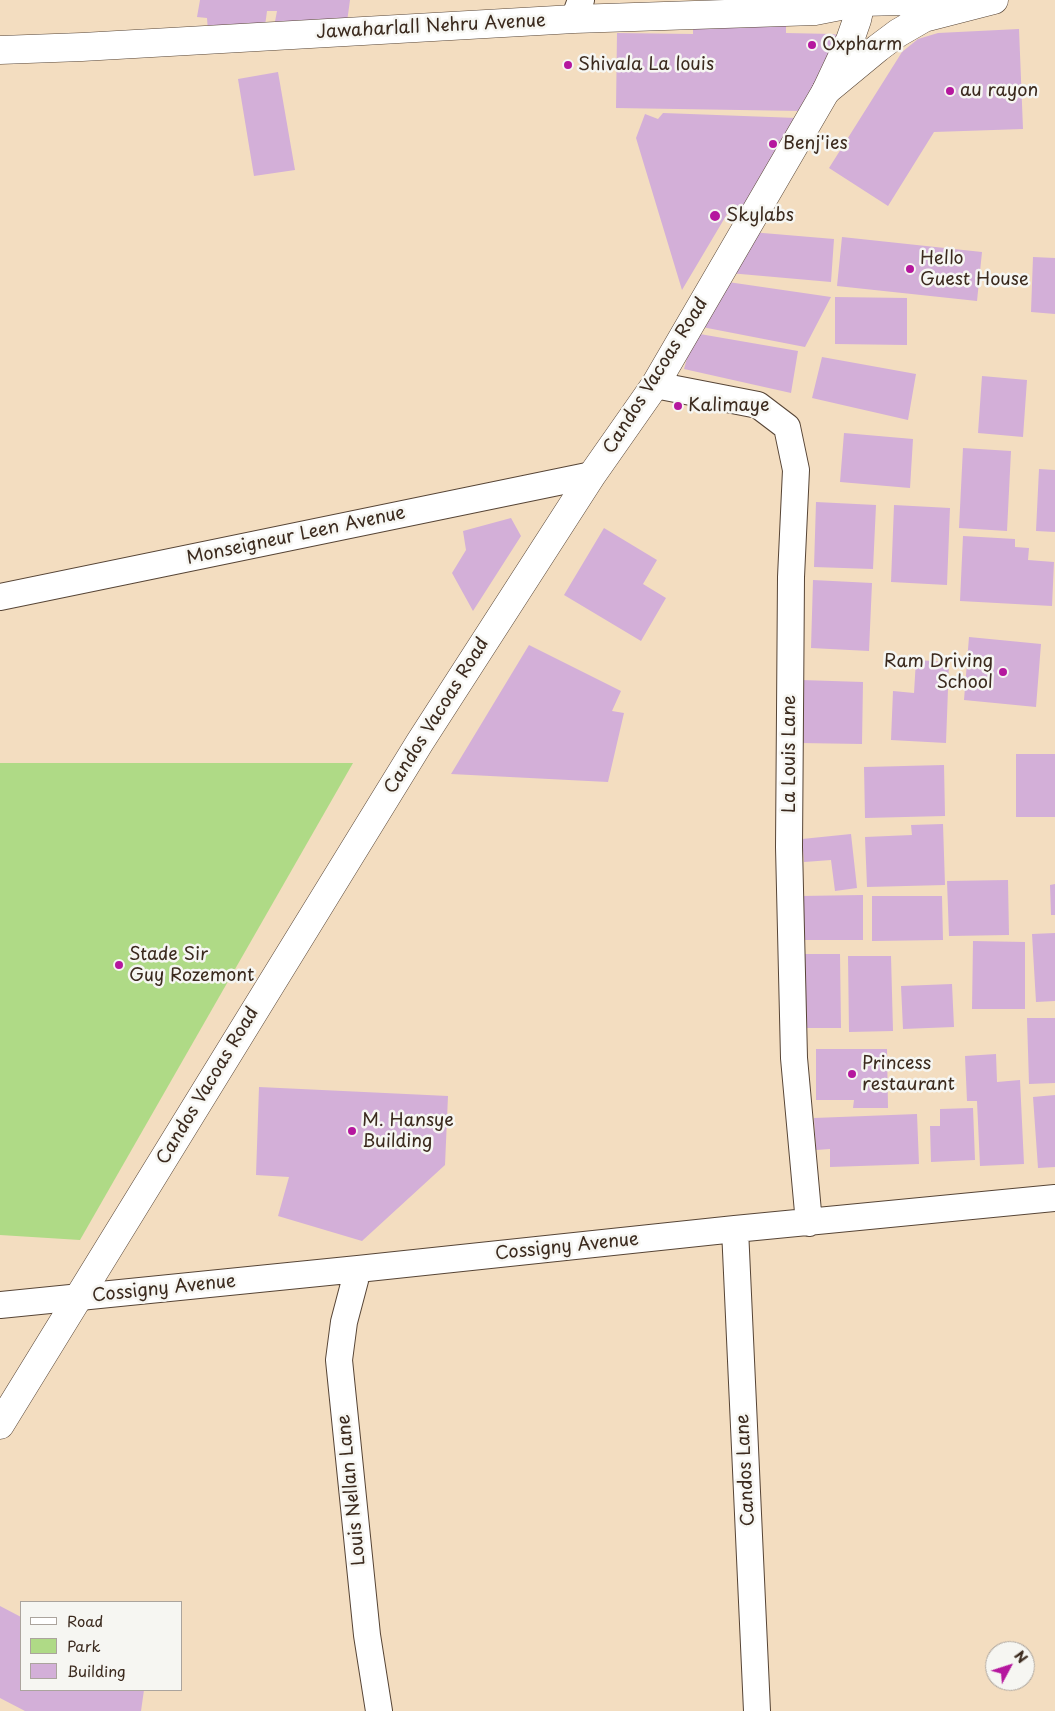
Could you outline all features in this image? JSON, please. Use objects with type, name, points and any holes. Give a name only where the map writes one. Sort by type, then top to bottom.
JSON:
[{"type":"main road","name":"Jawaharlall Nehru Avenue","points":[[0,50],[92,46],[577,10],[815,11],[859,1],[946,0]]},
{"type":"main road","points":[[826,91],[898,33],[924,18],[994,0]]},
{"type":"main road","name":"Candos Vacoas Road","points":[[1,1422],[80,1297],[420,742],[592,475],[655,385],[826,91],[850,40],[859,1]]},
{"type":"street","name":"La Louis Lane","points":[[655,385],[758,406],[787,427],[796,470],[791,577],[789,847],[794,1058],[809,1222]]},
{"type":"street","name":"Monseigneur Leen Avenue","points":[[0,597],[592,475]]},
{"type":"street","name":"Cossigny Avenue","points":[[0,1305],[1055,1198]]},
{"type":"street","name":"Candos Lane","points":[[735,1229],[758,1711]]},
{"type":"street","name":"Louis Nellan Lane","points":[[358,1269],[344,1322],[339,1360],[367,1635],[379,1711]]},
{"type":"green space","name":"Stade Sir Guy Rozemont","points":[[0,763],[353,763],[80,1240],[0,1235]]},
{"type":"building","points":[[200,0],[350,0],[347,22],[274,27],[277,11],[267,11],[265,26],[208,31],[207,18],[197,17]]},
{"type":"building","points":[[693,23],[786,24],[786,33],[833,34],[841,36],[802,111],[616,108],[617,33],[693,34]]},
{"type":"building","name":"au rayon","points":[[1019,29],[1023,129],[934,132],[888,206],[829,168],[902,52],[918,39],[938,33]]},
{"type":"building","points":[[278,72],[295,170],[254,176],[238,79]]},
{"type":"building","points":[[663,113],[797,118],[744,210],[733,204],[682,290],[636,138],[645,114],[658,119]]},
{"type":"building","points":[[751,232],[834,239],[831,282],[729,273]]},
{"type":"building","name":"Hello Guest House","points":[[842,237],[982,252],[977,301],[837,286]]},
{"type":"building","points":[[1033,257],[1055,258],[1055,314],[1031,312]]},
{"type":"building","points":[[728,282],[831,297],[805,347],[702,327]]},
{"type":"building","points":[[835,297],[907,298],[907,345],[835,344]]},
{"type":"building","points":[[694,333],[798,351],[791,393],[684,369]]},
{"type":"building","points":[[822,357],[916,374],[908,420],[812,398]]},
{"type":"building","points":[[982,376],[1027,380],[1023,437],[978,433]]},
{"type":"building","points":[[844,433],[913,439],[910,488],[840,482]]},
{"type":"building","points":[[963,448],[1011,451],[1007,531],[959,528]]},
{"type":"building","points":[[1039,469],[1055,470],[1055,532],[1036,531]]},
{"type":"building","points":[[816,502],[876,505],[873,569],[814,567]]},
{"type":"building","points":[[894,505],[950,508],[947,585],[891,582]]},
{"type":"building","points":[[511,518],[521,536],[473,611],[452,573],[466,550],[463,531]]},
{"type":"building","points":[[604,528],[657,560],[643,584],[666,598],[641,641],[564,595]]},
{"type":"building","points":[[963,536],[1015,539],[1015,547],[1029,548],[1028,560],[1054,562],[1052,606],[960,601]]},
{"type":"building","points":[[813,580],[872,583],[869,651],[811,648]]},
{"type":"building","name":"Ram Driving School","points":[[969,637],[1041,644],[1036,707],[964,700]]},
{"type":"building","points":[[529,645],[621,691],[612,711],[624,713],[608,782],[451,774]]},
{"type":"building","points":[[916,660],[949,662],[946,743],[891,740],[893,691],[914,693]]},
{"type":"building","points":[[801,680],[863,682],[862,744],[800,743]]},
{"type":"building","points":[[1016,754],[1055,754],[1055,817],[1016,817]]},
{"type":"building","points":[[944,765],[945,816],[865,818],[864,767]]},
{"type":"building","points":[[943,824],[945,885],[867,887],[865,837],[912,835],[911,825]]},
{"type":"building","points":[[851,834],[857,888],[835,891],[831,860],[804,862],[802,839]]},
{"type":"building","points":[[1008,880],[1009,935],[949,936],[947,881]]},
{"type":"building","points":[[1055,884],[1055,915],[1051,915],[1050,885]]},
{"type":"building","points":[[863,895],[863,940],[801,940],[801,896]]},
{"type":"building","points":[[872,896],[942,896],[943,940],[872,941]]},
{"type":"building","points":[[1055,933],[1055,1001],[1036,1002],[1032,934]]},
{"type":"building","points":[[973,941],[1025,942],[1025,1009],[972,1009]]},
{"type":"building","points":[[802,954],[840,954],[841,1028],[803,1028]]},
{"type":"building","points":[[848,956],[891,956],[893,1031],[849,1032]]},
{"type":"building","points":[[952,984],[954,1027],[903,1029],[901,986]]},
{"type":"building","points":[[1027,1018],[1055,1018],[1055,1083],[1029,1084]]},
{"type":"building","name":"Princess restaurant","points":[[816,1049],[887,1049],[888,1108],[853,1108],[854,1100],[816,1100]]},
{"type":"building","points":[[996,1054],[997,1082],[1020,1080],[1024,1164],[980,1166],[977,1101],[967,1101],[965,1056]]},
{"type":"building","name":"M. Hansye Building","points":[[259,1087],[448,1096],[445,1165],[362,1241],[278,1216],[289,1177],[256,1175]]},
{"type":"building","points":[[1055,1095],[1055,1167],[1038,1168],[1033,1097]]},
{"type":"building","points":[[973,1108],[975,1160],[931,1162],[930,1126],[940,1126],[940,1109]]},
{"type":"building","points":[[917,1114],[919,1164],[830,1167],[830,1149],[816,1150],[814,1118]]},
{"type":"building","points":[[0,1606],[20,1616],[20,1691],[144,1691],[141,1711],[25,1711],[0,1698]]},
{"type":"place","name":"Oxpharm","points":[[812,45]]},
{"type":"place","name":"Shivala La louis","points":[[568,65]]},
{"type":"place","name":"au rayon","points":[[950,91]]},
{"type":"place","name":"Benj'ies","points":[[773,144]]},
{"type":"place","name":"Skylabs","points":[[715,216]]},
{"type":"place","name":"Hello Guest House","points":[[910,269]]},
{"type":"place","name":"Kalimaye","points":[[678,406]]},
{"type":"place","name":"Ram Driving School","points":[[1003,672]]},
{"type":"place","name":"Stade Sir Guy Rozemont","points":[[119,965]]},
{"type":"place","name":"Princess restaurant","points":[[852,1074]]},
{"type":"place","name":"M. Hansye Building","points":[[352,1131]]}]
